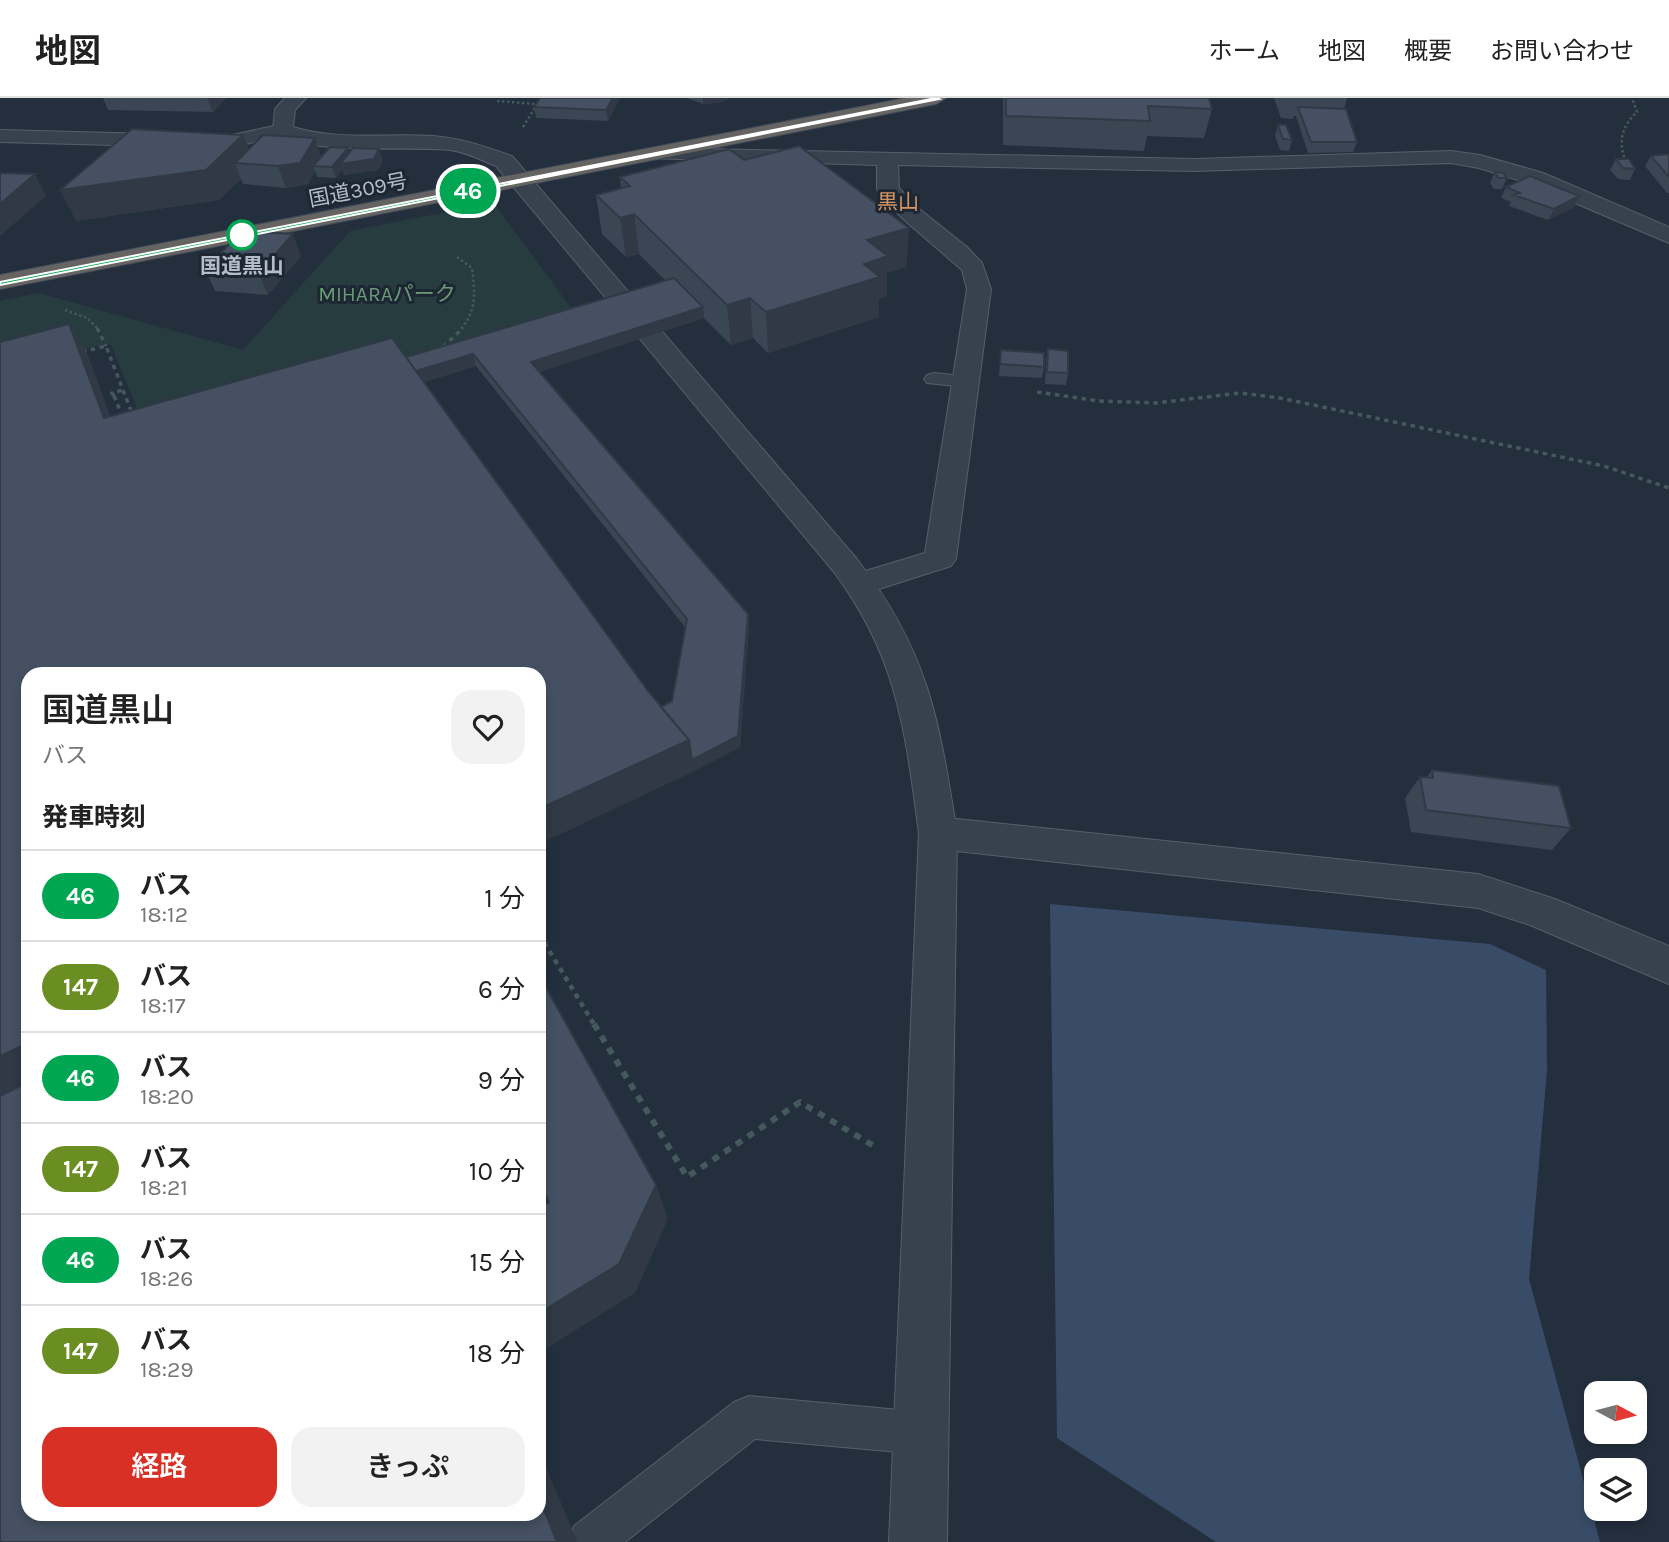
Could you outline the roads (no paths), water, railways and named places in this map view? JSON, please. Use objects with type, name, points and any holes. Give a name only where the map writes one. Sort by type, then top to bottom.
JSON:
[{"type":"highway","name":"国道309号","points":[[0,282],[840,98]]},
{"type":"highway","name":"国道309号","points":[[55,250],[511,171],[654,154],[936,98]]},
{"type":"street","points":[[283,130],[285,109],[296,98]]},
{"type":"street","points":[[0,136],[228,142],[283,130],[321,140],[454,144],[511,171],[860,584],[902,659],[922,730],[938,833],[918,1542]]},
{"type":"street","points":[[654,154],[1195,165],[1451,157],[1476,160],[1539,180],[1669,236]]},
{"type":"street","points":[[860,584],[940,559],[979,289],[974,268],[960,252],[910,213],[888,189],[887,160]]},
{"type":"street","points":[[938,833],[1478,891],[1541,911],[1669,965]]},
{"type":"lane","points":[[934,379],[965,382]]},
{"type":"lane","points":[[590,1542],[749,1417],[921,1433]]},
{"type":"water","points":[[1050,904],[1490,944],[1546,970],[1547,1070],[1529,1279],[1584,1483],[1584,1521],[1594,1521],[1600,1542],[1216,1542],[1057,1438]]},
{"type":"place","name":"国道黒山","points":[[242,235]]},
{"type":"district","name":"黒山","points":[[898,202]]},
{"type":"park label","name":"MIHARAパーク","points":[[387,294]]}]
